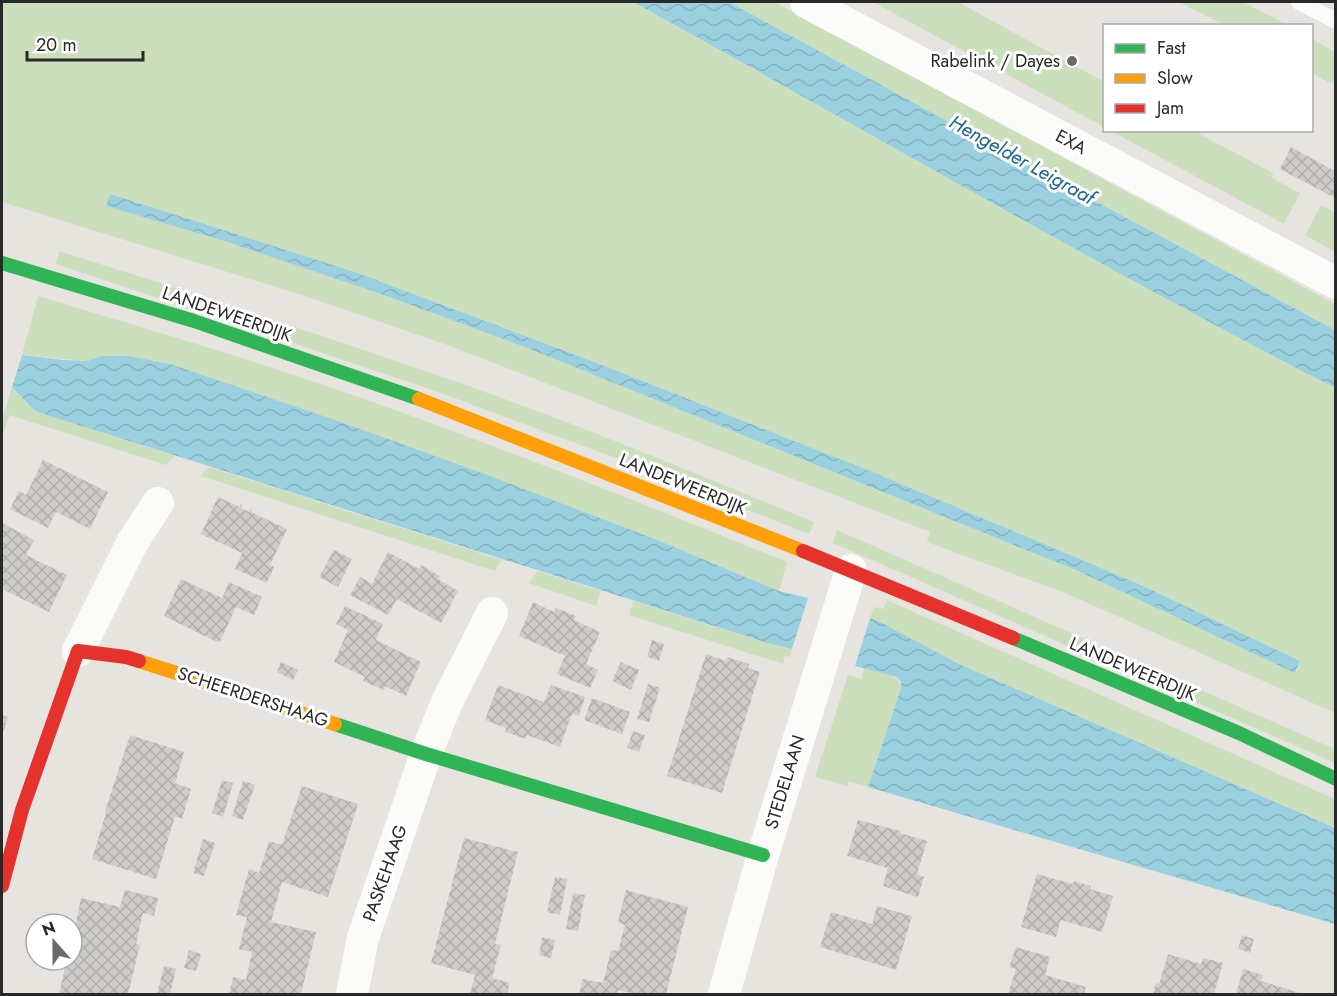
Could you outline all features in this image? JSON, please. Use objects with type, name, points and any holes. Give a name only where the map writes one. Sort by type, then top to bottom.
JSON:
[{"type":"street","name":"EXA","points":[[806,2],[1335,283]]},
{"type":"street","name":"LANDEWEERDIJK","points":[[2,263],[194,321],[424,401],[847,584],[1239,734],[1335,779]]},
{"type":"street","points":[[2,886],[22,810],[78,651],[132,543],[158,502]]},
{"type":"street","name":"STEDELAAN","points":[[724,994],[763,855],[847,584]]},
{"type":"street","points":[[426,754],[447,702],[492,613]]},
{"type":"street","name":"SCHEERDERSHAAG","points":[[78,651],[126,657],[426,754],[763,855]]},
{"type":"street","name":"PASKEHAAG","points":[[352,994],[363,939],[426,754]]},
{"type":"lane","points":[[1299,2],[1335,21]]},
{"type":"green space","points":[[2,2],[633,2],[1022,219],[1335,388],[1335,713],[1065,593],[927,542],[930,532],[450,346],[305,296],[2,202]],"holes":[[[109,195],[355,272],[597,363],[868,470],[1139,584],[1300,661],[1296,673],[1078,571],[530,349],[381,294],[224,241],[107,206]]]},
{"type":"green space","points":[[729,2],[774,2],[1335,304],[1335,330],[1006,153]]},
{"type":"green space","points":[[873,2],[958,2],[1103,81],[1103,126]]},
{"type":"green space","points":[[1179,2],[1243,2],[1285,24],[1222,24]]},
{"type":"green space","points":[[1313,40],[1335,52],[1335,84],[1313,74]]},
{"type":"green space","points":[[1113,132],[1196,132],[1273,173],[1272,178],[1300,193],[1284,224]]},
{"type":"green space","points":[[1321,205],[1335,212],[1335,252],[1305,235]]},
{"type":"green space","points":[[59,251],[268,318],[519,404],[814,522],[809,534],[632,464],[441,393],[56,264]]},
{"type":"green space","points":[[38,296],[330,387],[462,434],[658,510],[787,562],[779,591],[660,541],[103,356],[86,361],[22,355]]},
{"type":"green space","points":[[12,387],[34,410],[175,456],[166,465],[9,415],[2,439],[2,421]]},
{"type":"green space","points":[[209,467],[502,560],[495,571],[201,476]]},
{"type":"green space","points":[[837,530],[1335,749],[1335,763],[833,543]]},
{"type":"green space","points":[[537,571],[601,591],[596,606],[529,583]]},
{"type":"green space","points":[[887,600],[1335,799],[1335,828],[959,664],[870,618],[874,607],[884,609]]},
{"type":"green space","points":[[633,601],[792,649],[790,657],[785,656],[783,664],[629,615]]},
{"type":"green space","points":[[864,669],[893,676],[900,683],[901,688],[868,787],[849,781],[847,786],[815,777],[848,675],[862,679]]},
{"type":"water","points":[[633,2],[729,2],[1335,330],[1335,388],[1070,246]]},
{"type":"water","points":[[110,194],[355,272],[597,363],[868,470],[1139,584],[1300,661],[1295,673],[1078,571],[530,349],[381,294],[224,241],[106,206]]},
{"type":"water","points":[[2,350],[64,360],[86,361],[102,356],[128,356],[170,364],[490,476],[660,541],[779,591],[808,598],[807,603],[869,622],[870,618],[878,621],[959,664],[1335,828],[1335,924],[868,787],[901,688],[901,682],[897,677],[855,666],[856,662],[794,642],[792,649],[771,644],[47,415],[34,410],[12,387],[2,384]]},
{"type":"pier","points":[[2,347],[23,352],[11,390],[2,387]]},
{"type":"pier","points":[[809,595],[810,601],[867,619],[871,615],[854,669],[853,663],[797,646],[795,651],[791,652]]},
{"type":"building","points":[[1291,147],[1335,171],[1335,198],[1280,169]]},
{"type":"building","points":[[43,460],[108,492],[90,529],[56,512],[48,528],[10,509],[19,491],[26,495]]},
{"type":"building","points":[[218,497],[239,507],[242,503],[241,508],[249,512],[252,507],[251,512],[287,529],[270,565],[274,567],[267,583],[235,569],[242,553],[201,534]]},
{"type":"building","points":[[2,523],[34,540],[26,555],[67,575],[49,612],[2,589]]},
{"type":"building","points":[[334,550],[352,559],[338,587],[319,577]]},
{"type":"building","points":[[388,552],[419,569],[421,565],[440,576],[438,579],[458,591],[441,623],[397,599],[388,615],[350,595],[360,577],[372,584]]},
{"type":"building","points":[[181,579],[222,598],[229,582],[262,597],[254,615],[236,607],[220,642],[215,641],[164,616]]},
{"type":"building","points":[[533,602],[554,612],[556,608],[576,616],[574,620],[600,632],[586,664],[598,670],[590,688],[557,674],[565,656],[519,636]]},
{"type":"building","points":[[345,606],[383,624],[376,640],[421,662],[406,696],[385,686],[384,690],[363,681],[365,677],[334,662],[348,630],[336,624]]},
{"type":"building","points":[[652,640],[664,644],[659,661],[647,657]]},
{"type":"building","points":[[706,654],[726,661],[727,657],[749,664],[748,668],[760,672],[722,793],[667,776]]},
{"type":"building","points":[[281,662],[298,670],[293,680],[277,672]]},
{"type":"building","points":[[621,662],[639,670],[631,690],[612,681]]},
{"type":"building","points":[[648,684],[660,688],[649,722],[637,719]]},
{"type":"building","points":[[498,685],[544,702],[551,685],[585,697],[579,716],[572,714],[560,747],[527,735],[526,739],[505,732],[506,728],[485,720]]},
{"type":"building","points":[[592,698],[630,712],[622,734],[584,720]]},
{"type":"building","points":[[2,715],[8,717],[2,736]]},
{"type":"building","points":[[633,731],[645,735],[639,752],[627,748]]},
{"type":"building","points":[[130,735],[184,752],[175,783],[191,789],[182,819],[175,816],[156,879],[92,859]]},
{"type":"building","points":[[222,780],[233,783],[223,817],[212,813]]},
{"type":"building","points":[[243,781],[255,785],[243,820],[232,816]]},
{"type":"building","points":[[302,786],[358,804],[328,897],[282,882],[271,922],[316,932],[301,994],[229,994],[233,977],[246,980],[252,952],[239,949],[247,917],[236,915],[249,869],[259,873],[269,841],[282,845]]},
{"type":"building","points":[[858,820],[901,831],[900,833],[927,841],[917,874],[924,877],[918,897],[883,886],[888,868],[847,856]]},
{"type":"building","points":[[464,838],[518,852],[495,944],[501,945],[492,978],[510,983],[507,994],[470,994],[475,975],[431,963]]},
{"type":"building","points":[[203,839],[215,843],[204,876],[193,873]]},
{"type":"building","points":[[1037,874],[1073,884],[1074,881],[1113,896],[1102,932],[1061,920],[1056,937],[1021,927]]},
{"type":"building","points":[[555,877],[567,879],[560,915],[547,912]]},
{"type":"building","points":[[125,890],[158,898],[154,916],[143,913],[136,944],[140,945],[128,994],[59,994],[64,972],[84,972],[84,912],[78,912],[81,898],[120,907]]},
{"type":"building","points":[[626,890],[688,907],[666,994],[635,994],[618,990],[617,994],[579,994],[583,979],[603,983],[611,950],[618,951],[625,925],[618,922]]},
{"type":"building","points":[[573,893],[585,895],[578,931],[566,929]]},
{"type":"building","points":[[877,906],[912,916],[896,970],[820,947],[831,912],[872,924]]},
{"type":"building","points":[[1242,935],[1254,939],[1250,953],[1238,949]]},
{"type":"building","points":[[542,937],[555,940],[551,958],[539,955]]},
{"type":"building","points":[[1016,947],[1050,957],[1045,975],[1086,987],[1084,994],[1008,994],[1016,969],[1009,967]]},
{"type":"building","points":[[189,950],[201,954],[196,971],[184,968]]},
{"type":"building","points":[[1168,954],[1201,964],[1203,958],[1223,963],[1214,994],[1153,994],[1156,983],[1159,984]]},
{"type":"building","points":[[164,966],[176,969],[170,994],[157,994]]},
{"type":"building","points":[[1243,969],[1263,975],[1261,981],[1303,994],[1236,994]]},
{"type":"traffic: fast","points":[[2,263],[194,321],[419,399]]},
{"type":"traffic: fast","points":[[1013,638],[1239,733],[1336,779]]},
{"type":"traffic: fast","points":[[335,724],[426,754],[763,855]]},
{"type":"traffic: slow","points":[[419,399],[803,551]]},
{"type":"traffic: slow","points":[[139,661],[335,724]]},
{"type":"traffic: jam","points":[[803,551],[1013,638]]},
{"type":"traffic: jam","points":[[2,886],[22,810],[78,651],[126,657],[139,661]]},
{"type":"place","name":"Rabelink / Dayes","points":[[1072,61]]},
{"type":"water label","name":"Hengelder Leigraaf","points":[[1022,160]]}]
